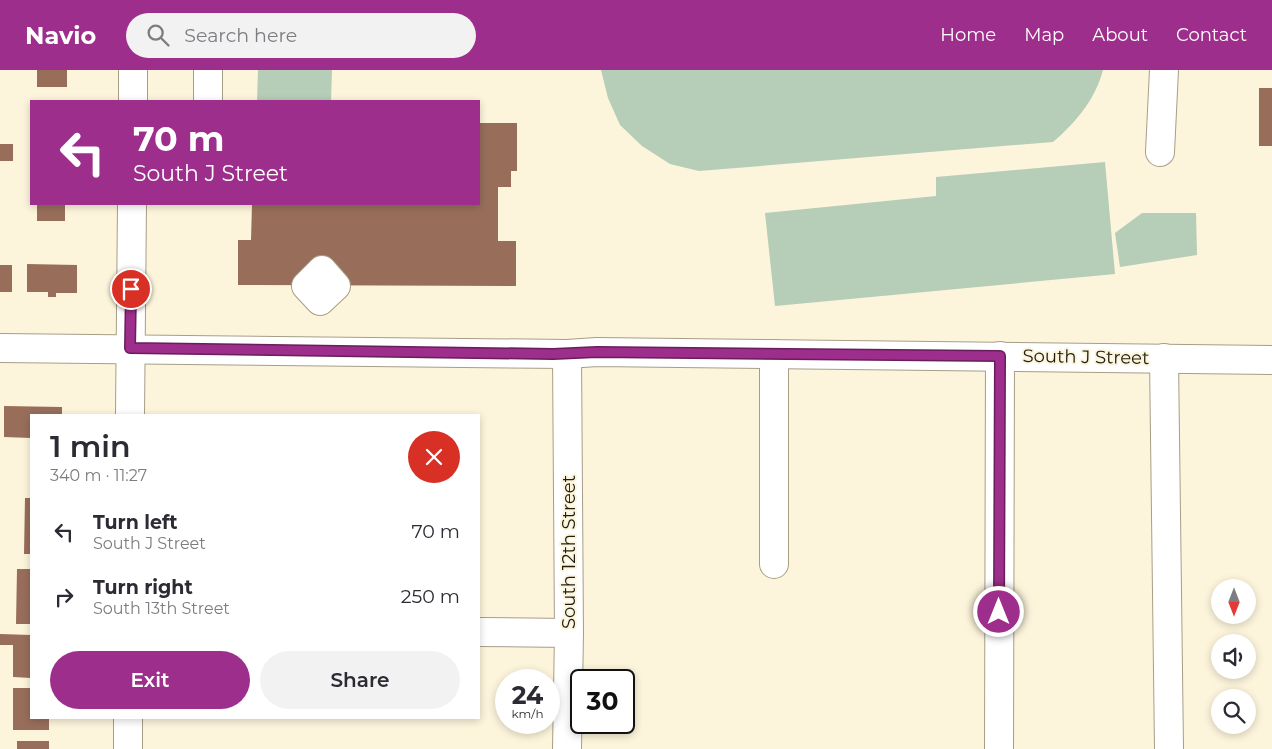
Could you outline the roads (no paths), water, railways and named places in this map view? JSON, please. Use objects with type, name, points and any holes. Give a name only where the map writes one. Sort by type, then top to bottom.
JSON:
[{"type":"street","points":[[133,100],[134,70]]},
{"type":"street","points":[[208,70],[208,100]]},
{"type":"street","points":[[1160,152],[1164,70]]},
{"type":"street","points":[[130,414],[132,205]]},
{"type":"street","name":"South J Street","points":[[0,348],[568,354],[597,352],[1272,360]]},
{"type":"street","name":"South 12th Street","points":[[567,749],[569,632],[568,354]]},
{"type":"street","points":[[774,354],[774,564]]},
{"type":"street","points":[[999,749],[1000,356]]},
{"type":"street","points":[[1164,358],[1168,749]]},
{"type":"street","points":[[480,632],[569,632]]},
{"type":"street","points":[[128,719],[128,749]]}]
